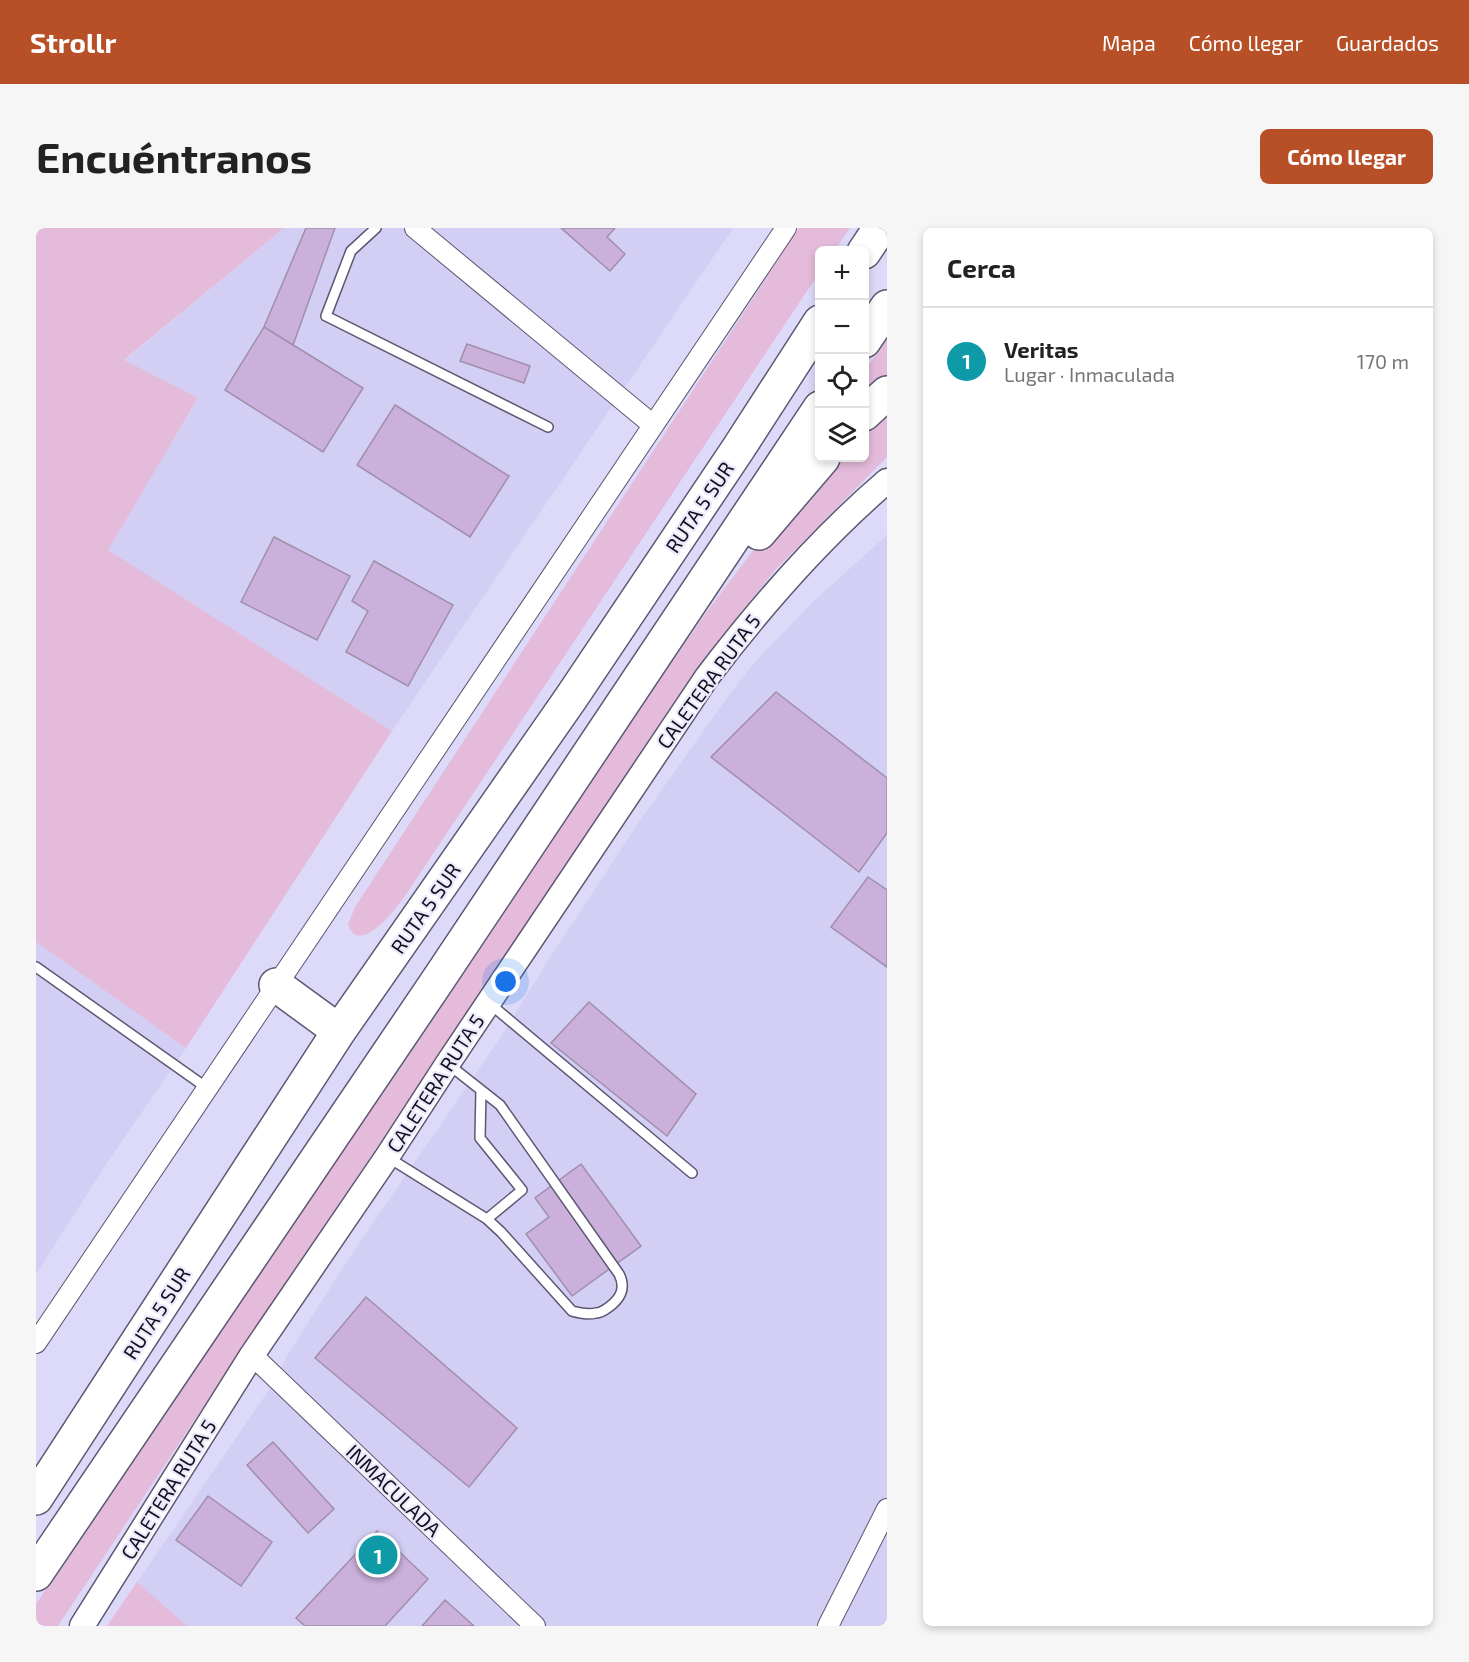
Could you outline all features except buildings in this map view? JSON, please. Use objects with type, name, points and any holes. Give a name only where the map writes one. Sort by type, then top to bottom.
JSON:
[{"type":"highway","points":[[868,246],[880,228]]},
{"type":"highway","points":[[869,334],[887,307]]},
{"type":"highway","name":"RUTA 5 SUR","points":[[36,1498],[339,1031],[571,698],[738,449],[815,328]]},
{"type":"highway","points":[[869,409],[887,393]]},
{"type":"highway","points":[[36,1574],[438,980],[815,414]]},
{"type":"highway","points":[[631,690],[784,501],[819,462]]},
{"type":"highway","points":[[276,985],[339,1031]]},
{"type":"street","points":[[415,228],[653,425]]},
{"type":"street","points":[[36,1343],[786,228]]},
{"type":"street","name":"CALETERA RUTA 5","points":[[82,1626],[252,1355],[672,728],[737,638],[779,589],[854,509],[887,481]]},
{"type":"street","name":"INMACULADA","points":[[252,1355],[535,1626]]},
{"type":"street","points":[[828,1626],[887,1509]]},
{"type":"lane","points":[[376,228],[351,251],[326,316],[548,428]]},
{"type":"lane","points":[[36,967],[207,1088]]},
{"type":"lane","points":[[488,1003],[692,1173]]},
{"type":"lane","points":[[387,1156],[487,1219],[572,1311],[582,1314],[601,1312],[621,1296],[623,1282],[619,1274],[500,1105],[448,1063]]},
{"type":"lane","points":[[481,1090],[480,1138],[522,1190],[487,1219]]},
{"type":"shaded area","points":[[36,228],[284,228],[124,360],[198,398],[108,550],[392,731],[186,1048],[36,942]]},
{"type":"shaded area","points":[[284,228],[733,228],[392,731],[107,550],[198,399],[124,361]]},
{"type":"shaded area","points":[[799,228],[850,228],[838,246],[815,246],[815,279],[405,896],[374,930],[359,936],[353,933],[348,925],[355,907]]},
{"type":"shaded area","points":[[887,337],[887,380],[869,398],[869,365]]},
{"type":"shaded area","points":[[887,408],[887,457],[776,569],[724,634],[662,722],[58,1626],[36,1626],[36,1604],[540,852],[708,610],[752,552],[832,462],[869,462],[869,425]]},
{"type":"shaded area","points":[[887,535],[887,1626],[107,1626],[271,1387],[287,1356],[351,1255],[498,1041],[641,819],[724,702],[764,652],[816,599]]},
{"type":"shaded area","points":[[36,942],[186,1048],[109,1160],[36,1274]]},
{"type":"shaded area","points":[[137,1582],[187,1626],[107,1626]]},
{"type":"place","name":"Veritas","points":[[378,1555]]}]
